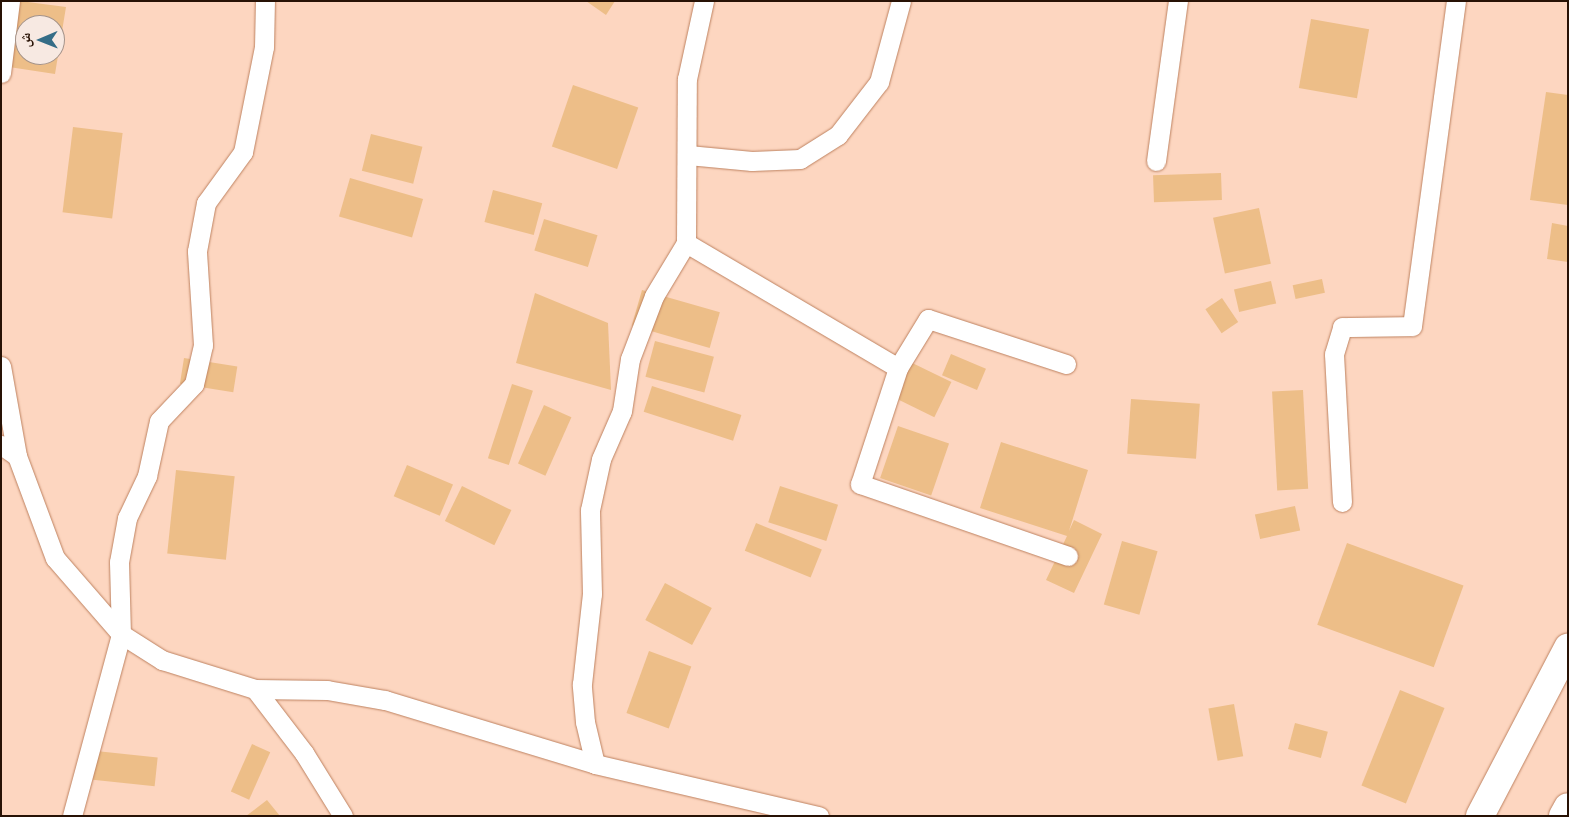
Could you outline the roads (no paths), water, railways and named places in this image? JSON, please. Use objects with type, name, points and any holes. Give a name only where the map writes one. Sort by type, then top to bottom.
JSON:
[{"type":"main road","points":[[1480,816],[1568,648]]},
{"type":"main road","points":[[1563,816],[1568,807]]},
{"type":"street","points":[[1,73],[10,1]]},
{"type":"street","points":[[72,816],[121,634],[118,562],[127,518],[148,476],[159,421],[194,384],[203,345],[198,241],[206,203],[243,152],[264,47],[264,1]]},
{"type":"street","points":[[595,764],[585,722],[582,684],[592,594],[590,510],[601,459],[622,411],[630,359],[654,296],[686,243],[688,79],[704,1]]},
{"type":"street","points":[[688,155],[752,161],[800,159],[838,135],[878,82],[901,1]]},
{"type":"street","points":[[1156,161],[1178,1]]},
{"type":"street","points":[[1342,502],[1334,354],[1342,327],[1412,326],[1456,1]]},
{"type":"street","points":[[686,243],[898,368]]},
{"type":"street","points":[[1066,364],[928,319],[898,368],[860,484],[1068,556]]},
{"type":"street","points":[[1,366],[17,456],[55,558],[121,634],[162,660],[255,689],[327,690],[384,700],[595,764],[819,816]]},
{"type":"street","points":[[1,445],[17,456]]},
{"type":"street","points":[[255,689],[304,753],[343,816]]}]
